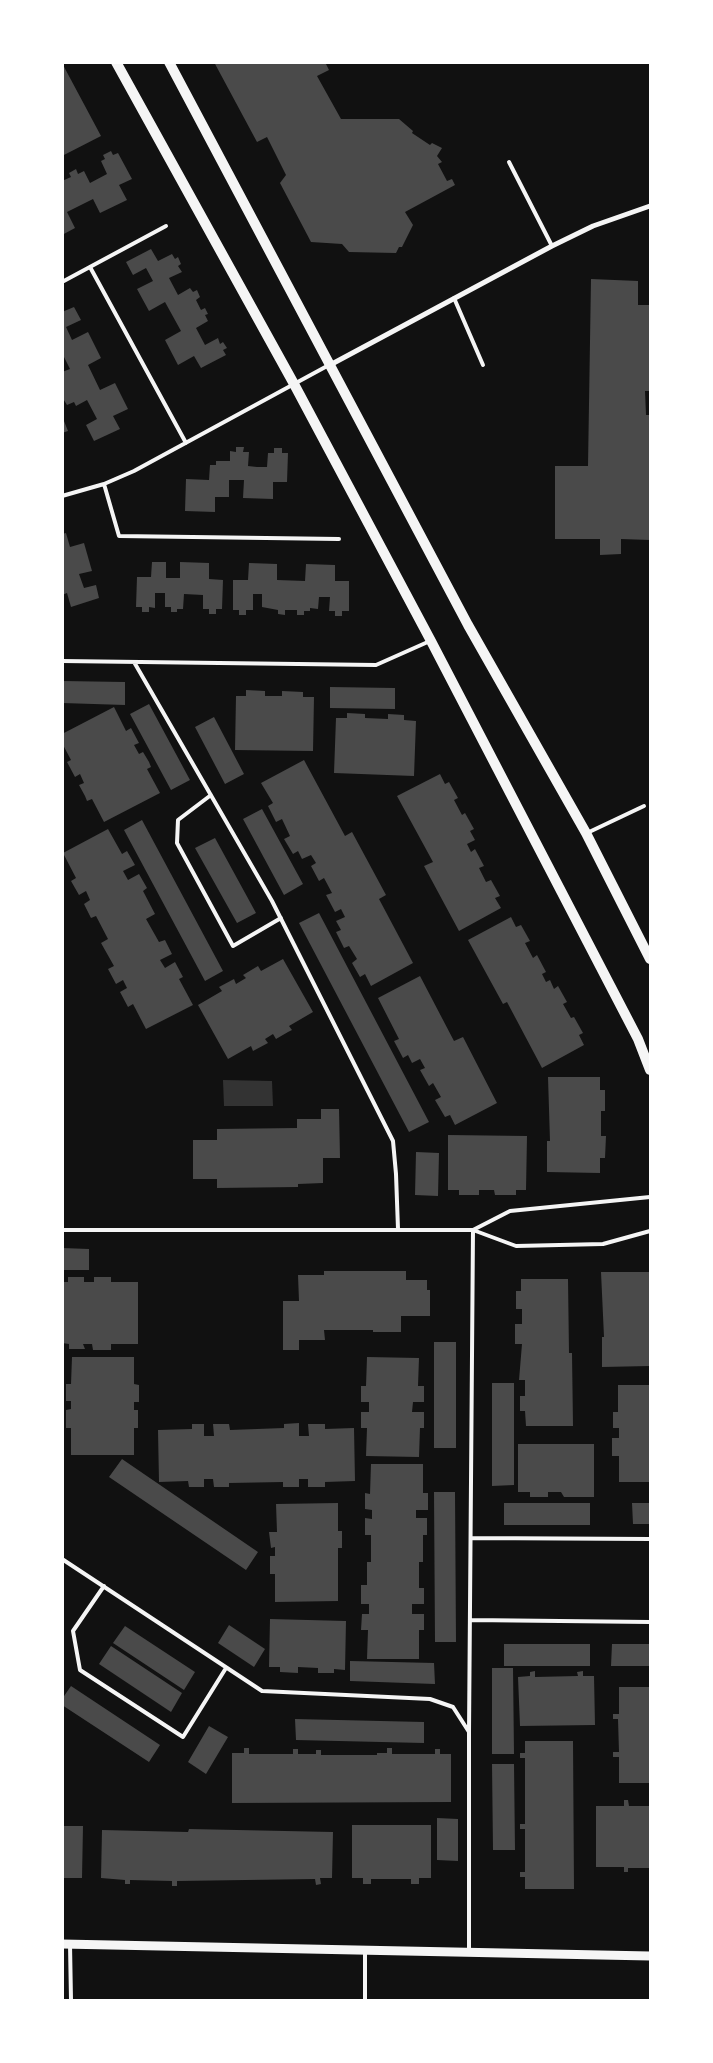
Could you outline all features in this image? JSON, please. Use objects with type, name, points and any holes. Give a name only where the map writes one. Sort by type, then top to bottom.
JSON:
[{"type":"main road","points":[[116,62],[294,384],[431,641],[638,1039],[650,1070]]},
{"type":"main road","points":[[169,62],[468,625],[586,833],[650,959]]},
{"type":"street","points":[[330,365],[552,246],[593,226],[650,206]]},
{"type":"street","points":[[66,1944],[650,1956]]},
{"type":"lane","points":[[509,162],[552,246]]},
{"type":"lane","points":[[62,282],[166,226]]},
{"type":"lane","points":[[90,267],[186,443]]},
{"type":"lane","points":[[454,298],[483,365]]},
{"type":"lane","points":[[62,496],[104,484],[134,470],[330,365]]},
{"type":"lane","points":[[104,484],[118,536],[339,540]]},
{"type":"lane","points":[[62,661],[376,665],[431,641]]},
{"type":"lane","points":[[134,662],[281,918],[393,1141],[398,1229]]},
{"type":"lane","points":[[211,795],[178,820],[177,843],[233,946],[281,918]]},
{"type":"lane","points":[[586,833],[644,806]]},
{"type":"lane","points":[[473,1230],[510,1211],[650,1197]]},
{"type":"lane","points":[[62,1230],[473,1230],[516,1246],[603,1244],[650,1231]]},
{"type":"lane","points":[[469,1952],[473,1230]]},
{"type":"lane","points":[[471,1538],[650,1539]]},
{"type":"lane","points":[[62,1558],[262,1691],[430,1698],[453,1707],[469,1732]]},
{"type":"lane","points":[[104,1586],[73,1631],[80,1670],[183,1737],[226,1668]]},
{"type":"lane","points":[[470,1620],[650,1622]]},
{"type":"lane","points":[[66,1944],[71,2000]]},
{"type":"lane","points":[[365,1950],[365,2000]]},
{"type":"shaded area","points":[[223,1080],[272,1081],[273,1106],[224,1106]]},
{"type":"building","points":[[214,62],[325,62],[329,70],[317,76],[341,119],[399,119],[413,131],[412,133],[430,145],[432,143],[442,148],[437,156],[442,162],[438,164],[447,181],[452,179],[455,185],[405,212],[413,225],[402,247],[399,247],[396,253],[349,252],[342,244],[311,242],[280,183],[286,175],[267,137],[257,142]]},
{"type":"building","points":[[62,63],[101,136],[62,156]]},
{"type":"building","points":[[111,151],[113,155],[118,153],[132,179],[119,185],[127,200],[100,213],[93,199],[67,212],[75,228],[62,235],[62,181],[71,177],[69,173],[76,169],[78,174],[84,171],[90,183],[107,174],[101,161],[105,159],[103,155]]},
{"type":"building","points":[[151,249],[158,261],[172,254],[175,259],[178,257],[181,264],[178,266],[182,272],[169,278],[178,295],[190,288],[193,292],[197,290],[200,297],[196,300],[201,310],[205,308],[208,314],[205,315],[208,321],[196,328],[205,345],[218,338],[220,344],[223,342],[227,348],[223,350],[226,355],[201,368],[194,356],[178,365],[165,340],[181,331],[165,302],[149,311],[137,289],[153,281],[146,268],[133,275],[126,262]]},
{"type":"building","points":[[591,279],[638,281],[638,305],[650,305],[650,391],[645,391],[646,415],[650,415],[650,540],[621,539],[621,554],[600,555],[600,539],[555,539],[555,466],[588,466]]},
{"type":"building","points":[[74,307],[81,320],[66,327],[72,340],[88,332],[101,358],[88,365],[100,390],[115,383],[128,409],[113,416],[120,429],[94,441],[86,425],[97,419],[87,400],[76,406],[74,402],[67,405],[62,397],[62,372],[70,369],[62,353],[62,312]]},
{"type":"building","points":[[62,416],[68,431],[62,433]]},
{"type":"building","points":[[236,447],[244,447],[243,452],[249,452],[248,466],[257,467],[267,467],[268,453],[274,453],[274,448],[282,448],[282,453],[288,453],[287,482],[273,482],[273,499],[243,498],[244,480],[229,480],[229,497],[215,497],[215,512],[185,511],[186,479],[209,480],[210,465],[216,465],[216,461],[230,461],[230,451],[236,452]]},
{"type":"building","points":[[66,533],[70,547],[84,543],[92,571],[79,574],[84,588],[96,585],[99,598],[71,607],[67,593],[62,595],[62,534]]},
{"type":"building","points":[[152,562],[166,562],[166,578],[180,578],[180,562],[209,563],[209,579],[223,580],[222,609],[216,609],[216,614],[209,614],[209,609],[203,609],[203,595],[184,594],[183,609],[171,612],[171,607],[165,607],[165,593],[155,593],[155,608],[149,607],[149,612],[142,612],[142,607],[136,607],[137,577],[151,577]]},
{"type":"building","points":[[249,563],[277,564],[277,580],[305,581],[306,564],[335,565],[335,581],[349,581],[349,611],[342,611],[342,616],[335,616],[335,611],[329,611],[330,597],[319,597],[318,609],[310,608],[310,611],[304,611],[304,615],[297,615],[297,610],[285,610],[285,615],[278,614],[278,610],[262,607],[262,594],[253,594],[253,610],[246,610],[246,615],[239,615],[239,610],[233,610],[233,580],[248,580]]},
{"type":"building","points":[[62,681],[125,682],[125,705],[62,703]]},
{"type":"building","points":[[330,687],[395,688],[395,709],[330,708]]},
{"type":"building","points":[[246,690],[265,691],[265,696],[282,696],[282,691],[303,692],[303,697],[314,697],[313,751],[235,750],[236,696],[246,696]]},
{"type":"building","points":[[149,704],[190,780],[171,790],[130,714]]},
{"type":"building","points":[[114,707],[126,731],[131,728],[139,743],[134,745],[139,754],[143,752],[149,762],[151,767],[147,769],[160,793],[104,822],[92,799],[87,801],[79,785],[84,783],[80,774],[75,777],[67,762],[71,760],[62,743],[62,734]]},
{"type":"building","points":[[347,713],[365,714],[365,718],[388,719],[388,714],[404,715],[404,720],[416,721],[414,776],[334,773],[336,718],[347,718]]},
{"type":"building","points":[[214,717],[244,774],[225,784],[195,727]]},
{"type":"building","points":[[304,760],[345,836],[352,832],[386,895],[379,899],[413,963],[371,986],[365,974],[360,977],[352,963],[357,959],[349,946],[344,948],[336,932],[341,930],[336,921],[345,917],[341,909],[335,912],[326,895],[332,893],[324,878],[319,881],[311,866],[316,863],[311,855],[302,859],[298,851],[293,854],[284,839],[290,836],[282,819],[276,822],[268,806],[273,803],[261,783]]},
{"type":"building","points":[[440,774],[445,784],[449,782],[458,798],[454,800],[462,815],[465,813],[474,829],[470,831],[475,840],[467,844],[471,852],[475,849],[484,866],[479,868],[486,882],[491,880],[500,896],[495,898],[501,908],[459,931],[424,866],[433,862],[397,796]]},
{"type":"building","points":[[262,809],[303,884],[284,895],[243,819]]},
{"type":"building","points":[[142,820],[223,971],[205,981],[124,830]]},
{"type":"building","points":[[108,829],[122,854],[127,851],[135,865],[123,871],[128,880],[139,874],[147,888],[143,891],[155,914],[146,919],[159,942],[165,940],[172,954],[160,960],[165,968],[175,962],[183,977],[179,979],[193,1005],[146,1029],[133,1004],[128,1007],[120,992],[127,988],[123,980],[116,984],[108,969],[114,966],[101,943],[108,939],[96,916],[91,918],[84,904],[90,900],[86,891],[79,895],[71,881],[76,878],[63,853]]},
{"type":"building","points":[[215,838],[256,913],[237,923],[195,848]]},
{"type":"building","points":[[319,913],[429,1122],[409,1132],[299,923]]},
{"type":"building","points":[[511,917],[516,927],[521,925],[530,941],[525,943],[533,958],[537,955],[546,972],[542,974],[546,982],[550,980],[554,989],[558,986],[567,1002],[563,1004],[571,1018],[574,1017],[583,1033],[579,1035],[584,1045],[542,1068],[507,1002],[503,1004],[468,940]]},
{"type":"building","points":[[283,959],[313,1012],[289,1026],[292,1030],[276,1039],[273,1034],[265,1039],[268,1043],[253,1051],[251,1046],[228,1059],[198,1005],[222,991],[219,987],[234,979],[236,984],[246,978],[243,975],[258,966],[261,971]]},
{"type":"building","points":[[420,976],[454,1041],[463,1037],[497,1103],[455,1125],[450,1115],[445,1117],[435,1100],[441,1097],[433,1083],[429,1086],[420,1070],[425,1068],[420,1059],[412,1063],[408,1055],[403,1058],[394,1041],[399,1039],[378,998]]},
{"type":"building","points":[[548,1077],[600,1077],[600,1090],[605,1090],[605,1111],[601,1111],[601,1136],[606,1136],[605,1158],[600,1158],[600,1173],[547,1172],[547,1141],[550,1141]]},
{"type":"building","points":[[321,1109],[339,1109],[340,1158],[323,1158],[323,1183],[298,1184],[298,1187],[217,1188],[217,1179],[193,1179],[193,1140],[217,1140],[217,1129],[297,1128],[297,1119],[321,1119]]},
{"type":"building","points":[[448,1135],[527,1136],[526,1190],[516,1190],[516,1195],[495,1195],[494,1190],[479,1190],[479,1195],[459,1195],[459,1190],[448,1190]]},
{"type":"building","points":[[416,1152],[439,1153],[438,1196],[415,1195]]},
{"type":"building","points":[[62,1248],[89,1249],[89,1270],[62,1270]]},
{"type":"building","points":[[324,1271],[406,1271],[406,1280],[427,1280],[427,1290],[430,1290],[430,1316],[401,1316],[401,1332],[324,1330],[325,1340],[299,1340],[299,1350],[283,1350],[283,1301],[299,1301],[298,1275],[324,1275]]},
{"type":"building","points":[[601,1272],[650,1272],[650,1366],[602,1367],[602,1337],[604,1337]]},
{"type":"building","points":[[68,1277],[84,1277],[84,1282],[94,1282],[94,1277],[111,1277],[111,1282],[138,1282],[138,1344],[111,1344],[111,1350],[93,1350],[92,1344],[83,1344],[85,1349],[69,1349],[69,1344],[62,1343],[62,1282],[68,1282]]},
{"type":"building","points":[[521,1279],[568,1279],[569,1353],[572,1353],[573,1426],[526,1426],[525,1411],[520,1411],[520,1396],[525,1396],[525,1380],[519,1380],[522,1344],[515,1344],[515,1324],[522,1324],[522,1309],[516,1309],[516,1291],[521,1291]]},
{"type":"building","points":[[434,1342],[456,1342],[456,1448],[434,1448]]},
{"type":"building","points":[[72,1357],[134,1357],[134,1384],[139,1385],[139,1402],[134,1402],[134,1410],[138,1410],[138,1428],[134,1428],[134,1455],[71,1455],[71,1428],[66,1428],[66,1410],[71,1409],[71,1401],[66,1401],[66,1384],[71,1384]]},
{"type":"building","points":[[367,1357],[419,1358],[418,1386],[424,1386],[424,1402],[413,1402],[412,1412],[424,1412],[424,1428],[420,1428],[419,1457],[366,1456],[367,1428],[361,1428],[361,1412],[369,1412],[369,1402],[361,1402],[361,1386],[366,1386]]},
{"type":"building","points":[[492,1383],[514,1383],[514,1485],[492,1486]]},
{"type":"building","points":[[618,1385],[650,1385],[650,1482],[619,1482],[619,1456],[612,1456],[612,1438],[619,1438],[619,1428],[613,1428],[613,1412],[618,1412]]},
{"type":"building","points":[[299,1423],[299,1436],[309,1436],[308,1424],[325,1424],[325,1429],[354,1428],[355,1481],[325,1482],[325,1487],[308,1487],[308,1479],[299,1479],[299,1487],[283,1487],[283,1482],[229,1483],[229,1487],[214,1487],[213,1479],[204,1479],[204,1487],[189,1487],[188,1481],[159,1482],[158,1430],[192,1429],[192,1424],[204,1424],[204,1436],[214,1436],[213,1424],[229,1424],[230,1430],[284,1428],[284,1424]]},
{"type":"building","points":[[518,1444],[594,1444],[594,1497],[564,1497],[561,1492],[548,1492],[548,1497],[530,1497],[530,1492],[518,1492]]},
{"type":"building","points":[[122,1459],[258,1552],[246,1570],[109,1477]]},
{"type":"building","points":[[371,1464],[423,1464],[423,1493],[428,1493],[428,1510],[416,1510],[416,1518],[427,1518],[427,1535],[423,1535],[423,1562],[419,1562],[419,1588],[424,1588],[424,1604],[412,1604],[412,1614],[424,1614],[424,1630],[419,1630],[419,1659],[367,1659],[368,1630],[361,1630],[362,1614],[369,1614],[369,1604],[361,1604],[361,1585],[367,1585],[367,1562],[371,1562],[371,1535],[365,1535],[365,1518],[372,1519],[372,1510],[365,1509],[365,1493],[370,1494]]},
{"type":"building","points":[[434,1492],[455,1492],[456,1642],[435,1642]]},
{"type":"building","points":[[338,1503],[338,1531],[342,1531],[342,1548],[338,1548],[338,1601],[275,1602],[275,1574],[270,1574],[270,1556],[275,1556],[275,1547],[271,1548],[269,1532],[277,1532],[276,1504]]},
{"type":"building","points":[[504,1503],[590,1503],[590,1525],[504,1525]]},
{"type":"building","points":[[632,1503],[650,1503],[650,1524],[633,1524]]},
{"type":"building","points":[[270,1619],[346,1621],[345,1670],[334,1669],[334,1673],[318,1673],[318,1668],[298,1667],[298,1673],[280,1672],[280,1667],[269,1667]]},
{"type":"building","points":[[229,1625],[265,1649],[254,1667],[218,1643]]},
{"type":"building","points":[[125,1626],[195,1672],[184,1690],[113,1643]]},
{"type":"building","points":[[504,1644],[590,1644],[590,1666],[504,1666]]},
{"type":"building","points":[[612,1644],[650,1644],[650,1666],[611,1666]]},
{"type":"building","points":[[111,1646],[182,1693],[171,1712],[99,1664]]},
{"type":"building","points":[[350,1661],[434,1663],[435,1684],[350,1681]]},
{"type":"building","points":[[492,1668],[513,1668],[514,1754],[492,1754]]},
{"type":"building","points":[[535,1671],[535,1677],[578,1676],[577,1672],[583,1671],[583,1676],[594,1676],[595,1725],[520,1726],[518,1677],[530,1676],[530,1672]]},
{"type":"building","points":[[71,1686],[160,1745],[149,1762],[62,1705],[62,1699]]},
{"type":"building","points":[[619,1687],[650,1687],[650,1783],[619,1783],[619,1757],[613,1757],[613,1752],[619,1752],[618,1719],[613,1719],[613,1714],[619,1714]]},
{"type":"building","points":[[295,1719],[424,1722],[424,1743],[296,1740]]},
{"type":"building","points":[[209,1726],[228,1737],[206,1774],[188,1762]]},
{"type":"building","points":[[525,1741],[573,1741],[574,1889],[525,1889],[525,1877],[520,1877],[520,1872],[525,1872],[525,1829],[520,1829],[520,1824],[525,1824],[525,1758],[520,1758],[520,1753],[525,1753]]},
{"type":"building","points":[[244,1748],[249,1748],[249,1754],[293,1754],[293,1749],[298,1749],[298,1754],[316,1754],[316,1750],[321,1750],[321,1755],[377,1755],[377,1753],[387,1753],[387,1748],[392,1748],[392,1754],[435,1754],[435,1749],[440,1749],[440,1754],[451,1754],[451,1802],[232,1803],[232,1753],[244,1753]]},
{"type":"building","points":[[492,1764],[514,1764],[515,1850],[493,1850]]},
{"type":"building","points":[[624,1800],[628,1800],[629,1806],[650,1806],[650,1868],[628,1868],[628,1872],[624,1872],[624,1867],[596,1867],[596,1806],[624,1806]]},
{"type":"building","points":[[437,1818],[458,1819],[458,1861],[437,1860]]},
{"type":"building","points":[[352,1825],[431,1825],[431,1878],[419,1878],[419,1884],[411,1884],[411,1879],[371,1879],[371,1884],[363,1884],[363,1878],[352,1878]]},
{"type":"building","points":[[62,1826],[83,1826],[82,1878],[62,1878]]},
{"type":"building","points":[[189,1829],[333,1832],[332,1878],[320,1878],[321,1884],[316,1885],[315,1879],[177,1881],[177,1886],[172,1886],[172,1881],[130,1880],[130,1884],[125,1884],[125,1880],[101,1878],[102,1830],[188,1832]]}]
